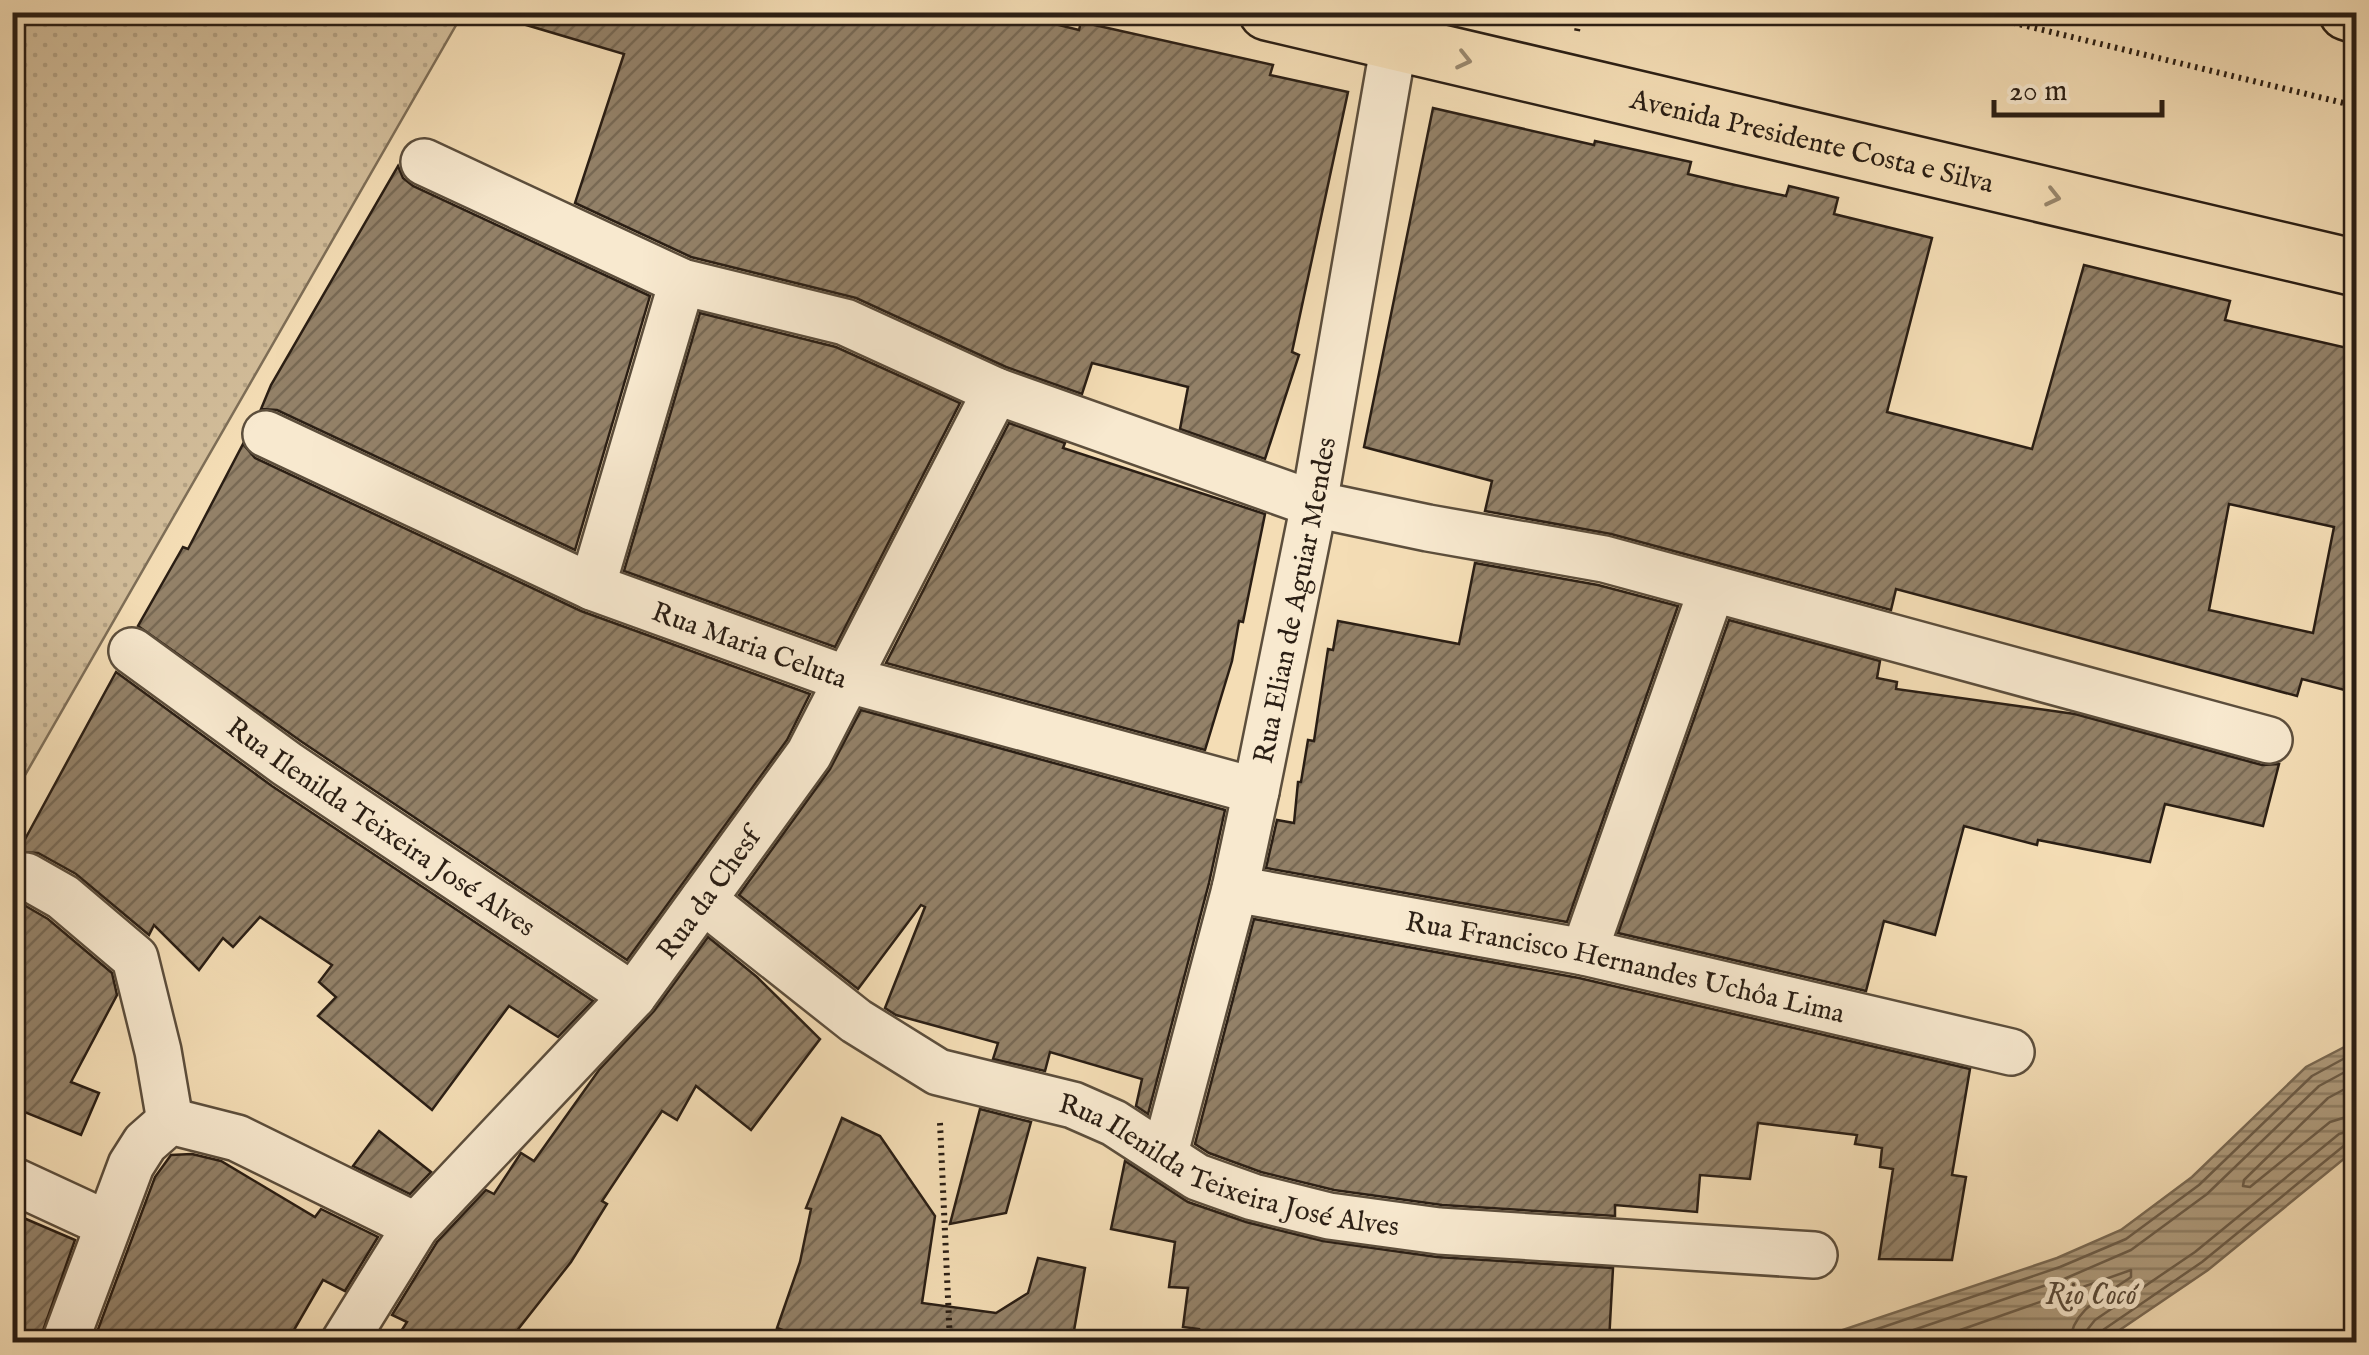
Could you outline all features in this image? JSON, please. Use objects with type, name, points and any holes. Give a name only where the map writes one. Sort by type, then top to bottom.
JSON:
[{"type":"main road","name":"Avenida Presidente Costa e Silva","points":[[1267,12],[2356,268]]},
{"type":"main road","points":[[2347,12],[2356,15]]},
{"type":"street","name":"Rua Elian de Aguiar Mendes","points":[[1165,1153],[1235,889],[1256,792],[1314,504],[1394,44]]},
{"type":"street","points":[[424,162],[682,282],[845,322],[996,391],[1314,504],[1604,559],[2269,740]]},
{"type":"street","points":[[592,587],[682,282]]},
{"type":"street","name":"Rua da Chesf","points":[[344,1342],[416,1226],[633,996],[809,754],[996,391]]},
{"type":"street","name":"Rua Maria Celuta","points":[[266,434],[592,587],[849,680],[1256,792]]},
{"type":"street","points":[[1584,952],[1712,589]]},
{"type":"street","name":"Rua Ilenilda Teixeira José Alves","points":[[132,651],[288,764],[633,996]]},
{"type":"street","points":[[26,876],[62,897],[135,958],[158,1050],[170,1121]]},
{"type":"street","name":"Rua Francisco Hernandes Uchôa Lima","points":[[1235,889],[1584,952],[2011,1052]]},
{"type":"street","name":"Rua Ilenilda Teixeira José Alves","points":[[703,900],[856,1021],[938,1072],[1073,1106],[1114,1123],[1198,1177],[1254,1198],[1329,1216],[1439,1231],[1814,1255]]},
{"type":"street","points":[[66,1342],[131,1165],[145,1142],[170,1121]]},
{"type":"street","points":[[170,1121],[237,1138],[416,1226]]},
{"type":"street","points":[[12,1180],[107,1224]]},
{"type":"path","points":[[1969,12],[2356,106]]},
{"type":"path","points":[[938,1072],[950,1342]]},
{"type":"shaded area","points":[[12,13],[463,13],[13,796]]},
{"type":"water","name":"Rio Cocó","points":[[2356,1041],[2356,1149],[2208,1270],[2102,1342],[1807,1342],[2057,1258],[2121,1230],[2192,1177],[2306,1067]]},
{"type":"building","points":[[525,12],[1006,12],[1079,30],[1081,22],[1273,65],[1270,75],[1348,92],[1292,352],[1299,355],[1265,459],[1180,429],[1188,387],[1092,363],[1082,394],[1006,367],[856,298],[691,257],[575,203],[624,54],[523,24]]},
{"type":"building","points":[[1433,108],[1594,145],[1595,141],[1691,162],[1688,174],[1735,185],[1786,196],[1789,186],[1838,198],[1834,214],[1932,238],[1887,412],[2032,449],[2084,265],[2230,301],[2225,320],[2356,350],[2356,693],[2302,679],[2297,696],[1896,589],[1891,610],[1611,534],[1485,511],[1492,481],[1364,447]],"holes":[[[2229,504],[2334,527],[2313,633],[2209,610]]]},
{"type":"building","points":[[398,166],[403,178],[413,186],[650,296],[575,550],[277,410],[261,409],[271,385]]},
{"type":"building","points":[[700,313],[836,347],[960,403],[835,647],[624,571]]},
{"type":"building","points":[[1009,423],[1065,443],[1063,448],[1265,514],[1243,622],[1239,621],[1232,661],[1205,750],[886,663]]},
{"type":"building","points":[[243,444],[255,458],[581,611],[810,694],[787,740],[627,960],[302,742],[138,626],[183,547],[188,549]]},
{"type":"building","points":[[1475,563],[1598,585],[1678,606],[1567,922],[1266,868],[1277,820],[1294,823],[1298,782],[1308,740],[1314,741],[1328,649],[1333,650],[1338,621],[1459,644]]},
{"type":"building","points":[[1729,620],[1880,661],[1877,678],[1897,682],[1896,689],[2075,714],[2262,765],[2279,764],[2263,826],[2165,804],[2150,862],[2038,840],[2037,845],[1964,826],[1935,935],[1884,921],[1866,991],[1618,933]]},
{"type":"building","points":[[116,672],[272,786],[593,1001],[558,1037],[509,1006],[432,1110],[318,1016],[336,997],[319,982],[332,965],[260,917],[233,947],[223,938],[199,970],[154,925],[149,935],[76,874],[38,853],[18,852]]},
{"type":"building","points":[[861,710],[1225,810],[1148,1114],[1136,1106],[1142,1079],[1050,1052],[1045,1071],[993,1059],[998,1043],[896,1015],[885,1008],[925,907],[921,905],[858,989],[739,895],[830,769]]},
{"type":"building","points":[[12,898],[48,919],[112,973],[117,995],[71,1082],[99,1093],[81,1135],[12,1107]]},
{"type":"building","points":[[1254,919],[1579,978],[1970,1069],[1952,1175],[1966,1177],[1952,1260],[1879,1259],[1893,1169],[1880,1167],[1882,1148],[1855,1144],[1857,1135],[1758,1123],[1750,1179],[1700,1175],[1697,1212],[1615,1205],[1615,1216],[1442,1205],[1334,1190],[1261,1172],[1209,1153],[1195,1144]]},
{"type":"building","points":[[708,937],[757,977],[820,1039],[751,1130],[696,1086],[677,1120],[662,1111],[602,1201],[607,1204],[571,1262],[508,1342],[394,1342],[407,1322],[392,1315],[437,1242],[486,1190],[494,1194],[521,1153],[534,1161],[599,1070],[654,1011]]},
{"type":"building","points":[[980,1109],[1031,1122],[1006,1213],[950,1224]]},
{"type":"building","points":[[842,1118],[880,1136],[935,1216],[922,1303],[996,1313],[1028,1293],[1038,1258],[1085,1268],[1072,1342],[816,1342],[777,1328],[800,1262],[811,1209],[806,1208]]},
{"type":"building","points":[[379,1131],[431,1172],[410,1194],[353,1166]]},
{"type":"building","points":[[192,1154],[221,1161],[315,1217],[321,1209],[378,1237],[345,1291],[323,1280],[287,1342],[119,1342],[97,1332],[155,1177],[171,1155]]},
{"type":"building","points":[[1125,1161],[1188,1202],[1246,1222],[1323,1241],[1437,1257],[1613,1268],[1609,1342],[1198,1342],[1199,1329],[1183,1327],[1188,1288],[1169,1287],[1175,1242],[1111,1229]]},
{"type":"building","points":[[12,1213],[75,1240],[39,1342],[12,1342]]}]
